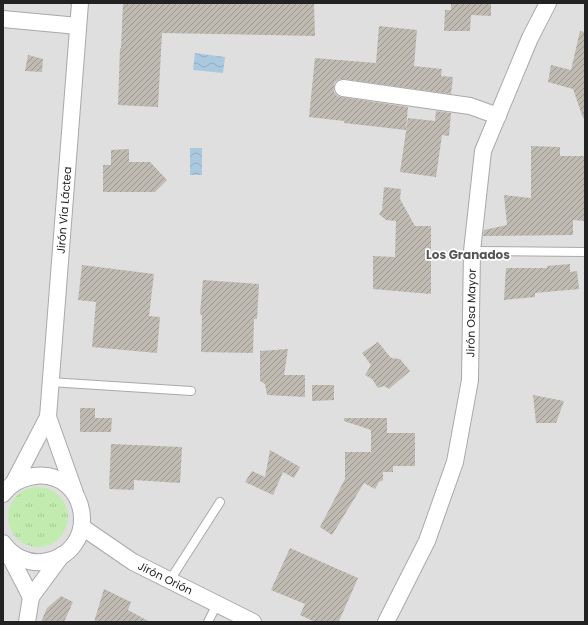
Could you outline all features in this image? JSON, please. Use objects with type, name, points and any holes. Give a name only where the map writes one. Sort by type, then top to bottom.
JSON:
[{"type":"street","name":"Jirón Vía Láctea","points":[[80,3],[48,417],[82,511],[82,527]]},
{"type":"street","name":"Jirón Osa Mayor","points":[[386,622],[427,540],[455,462],[470,380],[472,251],[483,151],[530,38],[548,3]]},
{"type":"street","points":[[3,19],[78,26]]},
{"type":"street","points":[[343,88],[470,106],[498,116]]},
{"type":"street","name":"Jirón Vía Láctea","points":[[6,489],[48,417]]},
{"type":"street","points":[[6,489],[26,477],[40,475],[54,478],[66,485],[76,495]]},
{"type":"street","points":[[28,622],[31,597],[62,555],[75,543],[82,527]]},
{"type":"street","name":"Jirón Orión","points":[[82,527],[133,562],[253,622]]},
{"type":"street","points":[[4,545],[15,555],[26,560],[39,562],[51,560],[62,555]]},
{"type":"street","points":[[4,545],[31,597]]},
{"type":"lane","points":[[472,251],[585,252]]},
{"type":"lane","points":[[50,382],[191,391]]},
{"type":"lane","points":[[170,580],[220,502]]},
{"type":"lane","points":[[208,622],[216,604]]},
{"type":"shaded area","points":[[3,3],[585,3],[585,622],[3,622]]},
{"type":"green space","points":[[38,487],[55,492],[63,500],[68,517],[63,534],[55,542],[38,547],[21,542],[13,534],[8,517],[13,500],[21,492]]},
{"type":"water","points":[[195,53],[225,57],[223,73],[193,70]]},
{"type":"water","points":[[190,148],[202,148],[202,175],[190,175]]},
{"type":"building","points":[[123,3],[314,3],[315,36],[162,33],[158,107],[118,105]]},
{"type":"building","points":[[451,3],[491,3],[491,16],[471,15],[470,31],[444,31],[445,10],[451,10]]},
{"type":"building","points":[[379,26],[417,30],[414,66],[442,69],[441,76],[453,77],[451,94],[340,79],[335,82],[334,87],[334,92],[337,96],[408,107],[406,130],[344,123],[344,121],[309,117],[315,58],[376,63]]},
{"type":"building","points":[[580,31],[585,32],[585,118],[583,118],[573,89],[548,82],[551,65],[571,70]]},
{"type":"building","points":[[28,55],[43,59],[42,72],[25,71]]},
{"type":"building","points":[[436,111],[451,113],[449,136],[442,135],[436,177],[400,172],[408,118],[435,121]]},
{"type":"building","points":[[531,146],[560,147],[560,156],[584,156],[585,221],[573,220],[573,235],[483,236],[484,230],[507,225],[504,195],[531,198]]},
{"type":"building","points":[[129,149],[129,162],[150,162],[167,180],[155,192],[103,192],[103,165],[111,165],[111,150]]},
{"type":"building","points":[[384,187],[401,189],[400,199],[415,226],[431,226],[431,294],[373,289],[373,256],[395,257],[396,221],[386,220],[379,214],[382,210]]},
{"type":"building","points":[[570,264],[570,272],[577,271],[579,289],[535,293],[535,297],[504,300],[506,268],[547,268],[547,266]]},
{"type":"building","points":[[82,265],[154,274],[149,316],[160,317],[157,353],[92,347],[96,302],[78,300]]},
{"type":"building","points":[[203,280],[259,284],[257,319],[254,319],[253,353],[201,352],[202,315],[200,314]]},
{"type":"building","points":[[378,342],[391,358],[400,359],[410,371],[389,389],[384,386],[378,388],[372,379],[365,375],[371,365],[362,353]]},
{"type":"building","points":[[288,349],[284,375],[305,375],[305,397],[267,395],[265,384],[260,381],[260,351]]},
{"type":"building","points":[[312,385],[334,385],[334,400],[312,401]]},
{"type":"building","points":[[533,395],[564,401],[556,423],[536,423]]},
{"type":"building","points":[[80,408],[95,408],[95,418],[112,418],[111,432],[80,432]]},
{"type":"building","points":[[344,418],[387,418],[387,433],[415,433],[415,466],[393,466],[393,472],[383,472],[383,480],[379,482],[375,489],[364,483],[332,535],[320,527],[345,479],[345,452],[371,452],[371,430],[344,421]]},
{"type":"building","points":[[111,444],[182,447],[180,483],[134,480],[134,490],[109,489]]},
{"type":"building","points":[[270,450],[300,467],[294,478],[283,472],[273,495],[245,482],[252,471],[265,477]]},
{"type":"building","points":[[290,548],[358,578],[339,621],[315,622],[300,615],[305,604],[271,590]]},
{"type":"building","points":[[104,589],[131,602],[128,610],[150,622],[94,622]]},
{"type":"building","points":[[61,596],[73,602],[64,622],[41,622],[47,608]]},
{"type":"district","name":"Los Granados","points":[[468,254]]}]
